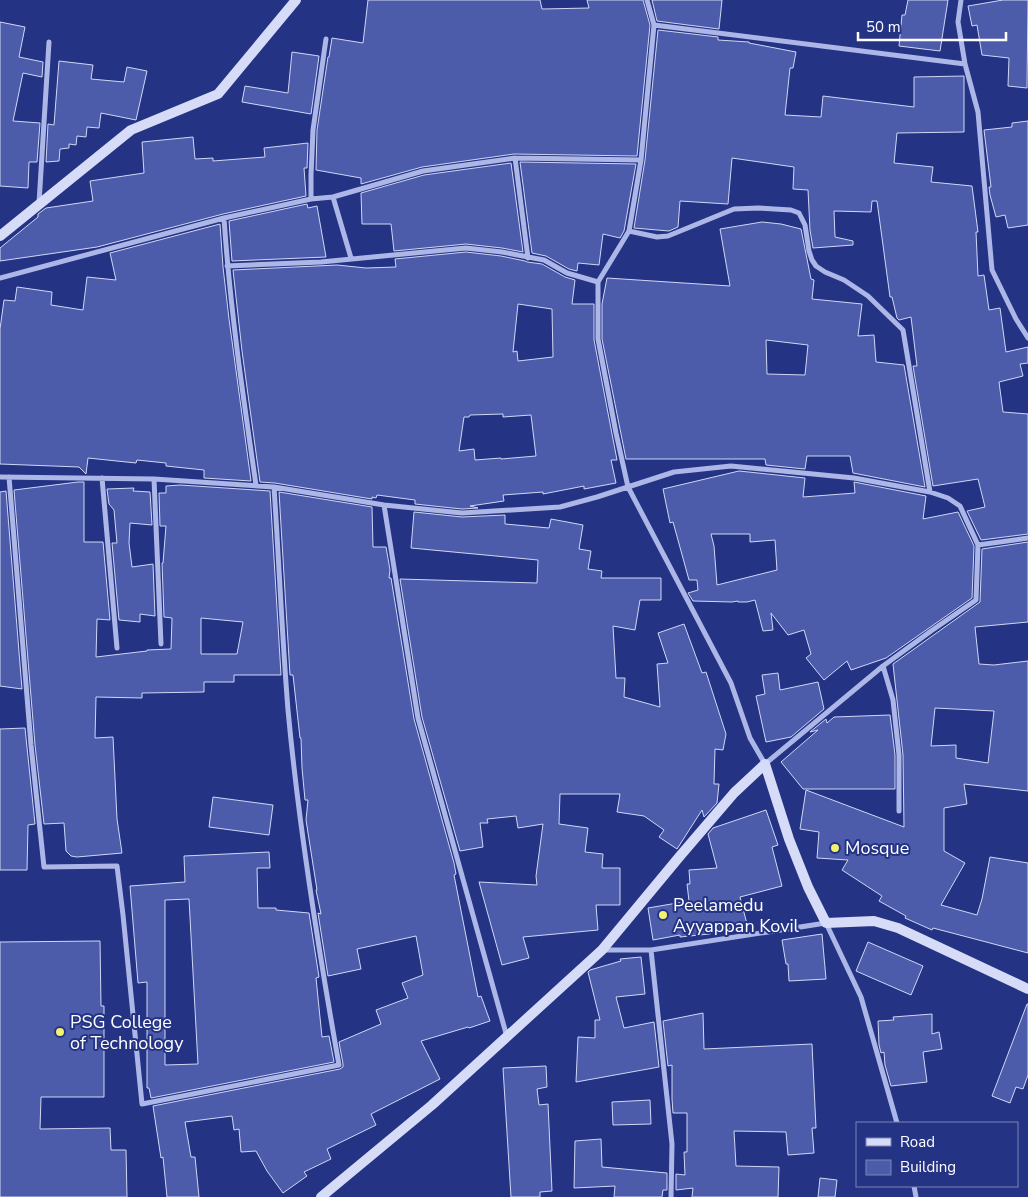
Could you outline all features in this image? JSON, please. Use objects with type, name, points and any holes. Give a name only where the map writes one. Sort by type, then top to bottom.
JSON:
[{"type":"street","points":[[0,236],[131,130],[218,94],[296,0]]},
{"type":"street","points":[[647,0],[654,25],[641,160],[629,231],[598,282],[598,339],[628,487],[731,683],[750,738],[765,764],[789,839],[808,887],[861,997],[898,1122]]},
{"type":"street","points":[[961,0],[958,22],[965,64],[978,112],[992,270],[1016,319],[1028,338]]},
{"type":"street","points":[[654,25],[965,64]]},
{"type":"street","points":[[311,199],[310,175],[313,130],[326,39]]},
{"type":"street","points":[[38,204],[49,42]]},
{"type":"street","points":[[0,278],[224,218],[311,199],[333,197],[423,171],[515,158],[641,160]]},
{"type":"street","points":[[515,158],[528,258]]},
{"type":"street","points":[[333,197],[351,258]]},
{"type":"street","points":[[629,231],[657,237],[668,236],[734,209],[791,210],[799,213],[805,225],[809,251],[816,266],[844,280],[868,296],[903,330],[930,492]]},
{"type":"street","points":[[224,218],[238,364],[256,485]]},
{"type":"street","points":[[228,266],[321,262],[466,248],[502,252],[544,260],[567,273],[598,282]]},
{"type":"street","points":[[0,477],[154,479],[256,485],[384,505],[462,514],[560,507],[674,472],[731,466],[854,478],[930,492],[948,498],[960,506],[978,545],[976,600],[931,630],[883,666],[765,764],[716,814],[602,950],[432,1105],[321,1197]]},
{"type":"street","points":[[9,476],[31,745],[44,867],[117,866],[142,1104],[339,1065],[304,853],[288,709],[274,487]]},
{"type":"street","points":[[102,478],[117,648]]},
{"type":"street","points":[[154,479],[161,644]]},
{"type":"street","points":[[384,505],[418,718],[507,1037]]},
{"type":"street","points":[[978,545],[1028,538]]},
{"type":"street","points":[[883,666],[893,700],[899,755],[899,811]]},
{"type":"street","points":[[602,950],[651,950],[826,923],[874,921],[898,928],[1028,989]]},
{"type":"street","points":[[651,950],[672,1144],[671,1197]]},
{"type":"building","points":[[368,0],[540,0],[542,9],[589,8],[587,0],[643,0],[650,25],[637,156],[514,154],[422,167],[361,184],[361,178],[316,170],[317,130],[332,38],[363,43]]},
{"type":"building","points":[[652,0],[722,0],[719,29],[657,21]]},
{"type":"building","points":[[908,0],[948,0],[940,51],[899,46],[902,15],[905,15]]},
{"type":"building","points":[[1003,0],[1028,0],[1027,88],[1008,86],[1009,58],[982,55],[977,25],[972,26],[968,6]]},
{"type":"building","points":[[0,22],[25,27],[19,57],[43,62],[42,77],[23,73],[13,121],[40,123],[37,162],[29,162],[28,188],[0,186]]},
{"type":"building","points":[[658,30],[718,37],[718,40],[749,42],[796,52],[793,68],[790,68],[785,115],[821,117],[823,96],[914,107],[914,77],[964,76],[964,132],[897,133],[894,163],[933,167],[931,182],[972,186],[978,232],[976,232],[978,276],[984,275],[989,310],[1000,308],[1006,352],[1028,347],[1028,363],[1020,364],[1023,376],[999,382],[1003,412],[1028,414],[1028,534],[981,540],[967,511],[985,507],[978,479],[933,486],[913,366],[917,366],[911,317],[899,320],[892,297],[890,297],[877,201],[872,201],[871,212],[834,211],[835,237],[853,241],[853,245],[813,248],[808,190],[793,189],[794,167],[732,158],[728,204],[680,201],[678,227],[669,231],[634,228],[645,160]]},
{"type":"building","points":[[292,52],[319,56],[311,114],[242,102],[245,86],[288,93]]},
{"type":"building","points":[[59,61],[93,65],[91,79],[124,82],[127,67],[147,71],[136,120],[101,113],[99,128],[87,127],[86,137],[77,136],[76,145],[69,144],[69,148],[60,149],[59,161],[46,162],[48,124],[54,125]]},
{"type":"building","points":[[1028,121],[1028,225],[1008,228],[1005,215],[996,217],[990,195],[989,187],[991,187],[984,130],[1012,127],[1012,123]]},
{"type":"building","points":[[193,137],[195,159],[213,158],[213,161],[265,157],[264,148],[308,143],[307,168],[304,168],[306,196],[223,214],[97,247],[0,261],[0,248],[38,217],[38,214],[46,208],[93,201],[90,181],[144,173],[142,142]]},
{"type":"building","points":[[520,162],[636,164],[624,231],[620,238],[603,234],[599,265],[578,263],[577,271],[569,269],[546,256],[532,253]]},
{"type":"building","points":[[511,163],[523,252],[466,244],[394,251],[391,224],[362,224],[361,193],[424,175]]},
{"type":"building","points":[[307,204],[308,208],[317,206],[326,257],[232,261],[229,221]]},
{"type":"building","points":[[762,222],[801,229],[811,279],[814,280],[812,299],[862,304],[858,336],[874,335],[876,362],[904,365],[925,487],[853,473],[850,456],[807,456],[805,469],[766,465],[765,459],[626,459],[602,339],[602,304],[607,278],[730,286],[720,229]],"holes":[[[766,340],[808,345],[805,375],[767,374]]]},
{"type":"building","points":[[220,224],[229,319],[251,481],[204,478],[204,470],[166,466],[166,463],[137,460],[136,463],[88,458],[86,474],[79,467],[0,464],[0,329],[4,300],[15,301],[17,287],[52,292],[51,305],[83,310],[87,277],[116,280],[110,253]]},
{"type":"building","points":[[466,252],[501,256],[542,264],[565,277],[575,280],[572,304],[594,304],[594,340],[617,460],[611,460],[616,483],[584,489],[584,486],[543,494],[543,492],[503,495],[504,501],[470,506],[478,508],[462,509],[415,504],[415,500],[377,495],[376,498],[372,497],[372,499],[260,482],[233,270],[337,265],[366,268],[396,267],[395,259]],"holes":[[[518,304],[552,309],[553,357],[518,361],[517,351],[513,352]],[[503,414],[503,417],[531,415],[536,456],[475,460],[474,449],[459,451],[464,417],[469,417],[470,415]]]},
{"type":"building","points":[[739,471],[805,478],[803,497],[855,493],[854,482],[926,496],[923,519],[958,512],[974,546],[972,598],[886,658],[851,670],[847,661],[824,680],[806,658],[811,654],[804,630],[788,635],[771,613],[773,630],[763,631],[755,600],[747,602],[693,601],[688,593],[698,590],[697,580],[689,580],[673,522],[670,523],[663,489]],"holes":[[[711,534],[750,534],[750,542],[775,540],[777,570],[717,585],[714,546]]]},
{"type":"building","points":[[84,482],[84,542],[103,542],[110,620],[97,619],[96,657],[147,650],[171,649],[172,618],[164,617],[162,563],[166,526],[160,526],[159,493],[166,493],[166,486],[180,485],[270,491],[281,675],[234,675],[234,682],[204,682],[204,692],[142,693],[142,698],[96,697],[95,738],[113,737],[117,819],[122,853],[71,856],[66,851],[64,823],[44,824],[35,745],[14,490]],"holes":[[[201,618],[243,622],[237,654],[201,654]]]},
{"type":"building","points":[[134,488],[133,491],[150,492],[152,525],[130,523],[129,543],[132,567],[153,564],[155,616],[140,614],[140,622],[119,620],[112,543],[117,543],[114,510],[109,504],[107,489]]},
{"type":"building","points":[[6,491],[22,689],[0,686],[0,492]]},
{"type":"building","points":[[279,492],[372,507],[373,547],[386,547],[390,570],[389,578],[391,578],[414,719],[454,863],[456,874],[454,875],[478,997],[481,996],[490,1021],[421,1041],[440,1079],[371,1114],[376,1125],[327,1149],[331,1159],[304,1172],[307,1176],[283,1193],[267,1171],[256,1151],[241,1152],[239,1129],[234,1130],[232,1116],[185,1122],[191,1157],[195,1157],[199,1197],[167,1197],[163,1157],[161,1158],[153,1106],[340,1069],[343,1067],[343,1064],[339,1042],[381,1024],[376,1010],[408,998],[402,983],[423,975],[416,936],[357,949],[361,969],[328,976],[318,913],[321,914],[306,820],[308,800],[305,800],[301,738],[293,675],[290,675]]},
{"type":"building","points":[[414,512],[462,517],[505,515],[505,524],[549,528],[551,519],[583,525],[579,549],[591,551],[588,569],[602,571],[601,578],[661,578],[661,600],[640,600],[635,630],[613,626],[616,678],[625,678],[624,697],[660,707],[657,664],[668,663],[658,633],[684,624],[702,673],[706,672],[726,734],[723,750],[715,749],[714,784],[719,784],[717,803],[704,817],[702,810],[677,849],[659,837],[664,830],[644,816],[617,812],[620,794],[560,794],[559,824],[588,828],[585,852],[603,854],[602,868],[620,868],[620,905],[596,905],[598,930],[523,937],[529,958],[502,965],[479,882],[537,885],[536,876],[543,824],[518,828],[516,816],[487,819],[488,823],[480,823],[483,847],[460,851],[422,717],[400,579],[537,583],[538,560],[411,548]]},
{"type":"building","points":[[1028,542],[1028,622],[975,627],[979,664],[994,665],[1028,661],[1028,791],[964,784],[967,804],[944,808],[944,851],[965,863],[941,905],[977,915],[990,857],[1028,863],[1028,953],[933,928],[932,930],[905,918],[906,916],[879,901],[882,896],[842,870],[848,860],[817,858],[819,832],[800,829],[806,790],[904,827],[903,755],[893,664],[980,602],[982,549]],"holes":[[[935,708],[994,711],[988,763],[956,758],[956,745],[931,746]]]},
{"type":"building","points":[[778,673],[780,690],[818,682],[824,709],[791,737],[766,742],[756,696],[765,694],[762,675]]},
{"type":"building","points":[[890,715],[895,755],[895,789],[803,789],[781,762],[818,730],[810,732],[826,719],[827,723],[834,717]]},
{"type":"building","points":[[25,728],[35,824],[28,825],[27,870],[0,870],[0,729]]},
{"type":"building","points":[[213,797],[273,805],[269,835],[209,827]]},
{"type":"building","points":[[766,810],[778,845],[772,847],[782,886],[740,897],[747,924],[709,934],[680,937],[680,935],[653,940],[648,908],[689,901],[687,884],[690,884],[689,870],[717,868],[708,834],[713,828]]},
{"type":"building","points":[[269,852],[270,868],[257,868],[258,908],[276,908],[276,910],[309,913],[319,977],[316,978],[322,1037],[329,1036],[334,1062],[151,1098],[149,1088],[147,1088],[147,982],[138,983],[130,886],[185,882],[184,856]],"holes":[[[189,899],[198,1064],[165,1065],[165,900]]]},
{"type":"building","points":[[822,934],[826,979],[789,981],[788,964],[786,964],[782,940]]},
{"type":"building","name":"PSG College of Technology","points":[[100,941],[101,1006],[104,1006],[104,1097],[41,1097],[40,1129],[110,1128],[111,1150],[126,1150],[127,1197],[0,1197],[0,942]]},
{"type":"building","points":[[868,942],[923,966],[911,995],[856,971]]},
{"type":"building","points":[[641,957],[645,994],[616,997],[624,1028],[654,1022],[659,1067],[576,1082],[578,1037],[595,1038],[595,1020],[600,1020],[588,972],[621,961],[620,959]]},
{"type":"building","points":[[1027,1004],[1028,1075],[1023,1089],[1016,1087],[1010,1103],[992,1096]]},
{"type":"building","points":[[703,1013],[704,1049],[812,1044],[816,1128],[812,1128],[814,1153],[788,1155],[786,1132],[734,1131],[736,1166],[779,1167],[778,1197],[692,1197],[693,1188],[676,1190],[676,1174],[685,1175],[684,1152],[687,1152],[687,1113],[673,1113],[672,1065],[668,1066],[663,1021]]},
{"type":"building","points":[[932,1014],[932,1034],[939,1032],[942,1049],[923,1052],[927,1082],[891,1086],[885,1065],[884,1052],[881,1053],[879,1045],[878,1021],[894,1020],[893,1017]]},
{"type":"building","points":[[546,1066],[547,1087],[537,1089],[539,1105],[548,1104],[552,1191],[540,1192],[540,1197],[511,1197],[503,1068]]},
{"type":"building","points":[[650,1100],[651,1124],[613,1125],[612,1102]]},
{"type":"building","points":[[601,1139],[602,1167],[667,1173],[667,1190],[663,1190],[662,1197],[614,1197],[615,1186],[574,1188],[575,1141]]},
{"type":"building","points":[[820,1178],[837,1180],[835,1197],[818,1197]]},
{"type":"place","name":"Mosque","points":[[835,848]]},
{"type":"place","name":"Peelamedu Ayyappan Kovil","points":[[663,915]]},
{"type":"place","name":"PSG College of Technology","points":[[60,1032]]}]
